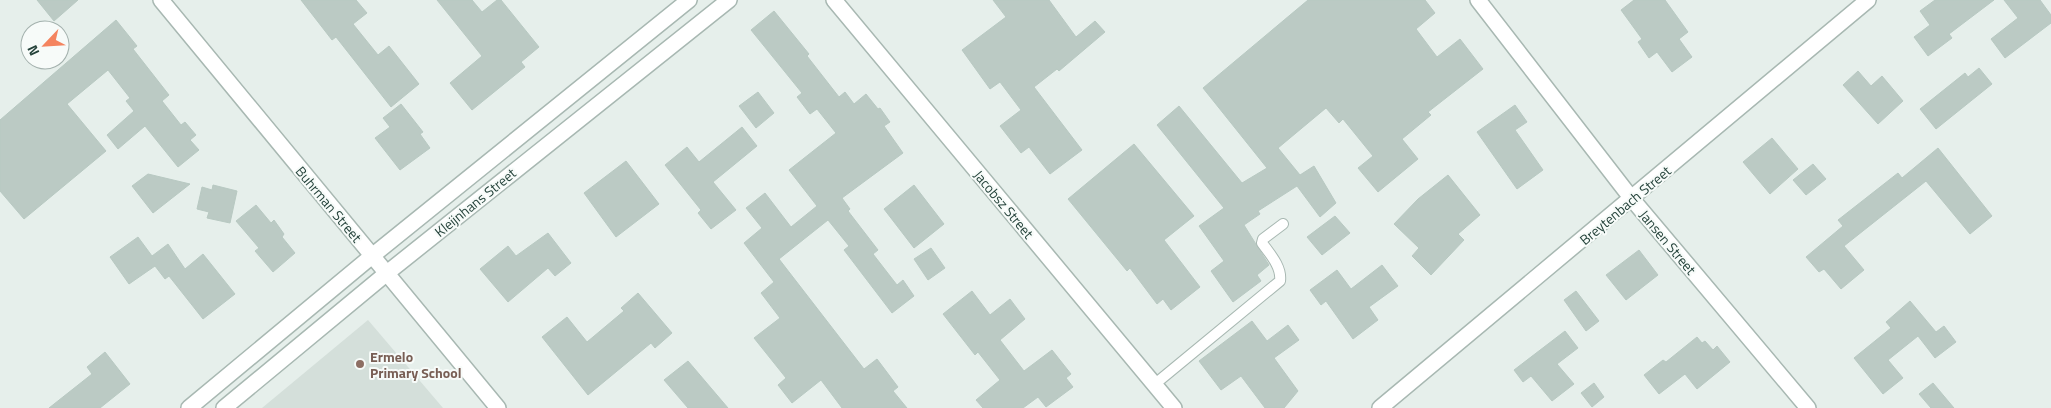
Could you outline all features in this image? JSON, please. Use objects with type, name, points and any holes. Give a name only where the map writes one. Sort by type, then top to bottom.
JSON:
[{"type":"street","name":"Buhrman Street","points":[[161,0],[498,408]]},
{"type":"street","name":"Kleijnhans Street","points":[[189,408],[372,256],[689,0]]},
{"type":"street","name":"Kleijnhans Street","points":[[224,408],[387,273],[729,0]]},
{"type":"street","name":"Jacobsz Street","points":[[834,0],[1174,408]]},
{"type":"street","name":"Jansen Street","points":[[1478,0],[1632,199],[1808,408]]},
{"type":"street","name":"Breytenbach Street","points":[[1380,408],[1868,0]]},
{"type":"lane","points":[[1155,384],[1280,281],[1281,276],[1278,266],[1262,243],[1263,239],[1283,224]]},
{"type":"shaded area","name":"Ermelo Primary School","points":[[368,320],[443,408],[262,408]]},
{"type":"building","points":[[37,0],[78,0],[55,20]]},
{"type":"building","points":[[301,0],[356,0],[367,13],[353,24],[378,55],[389,46],[419,84],[391,107],[336,37],[332,40]]},
{"type":"building","points":[[437,0],[472,0],[482,12],[497,0],[501,0],[539,47],[521,62],[525,67],[472,110],[450,83],[482,56]]},
{"type":"building","points":[[993,0],[1049,0],[1076,37],[1095,21],[1105,32],[1059,71],[1057,69],[1034,87],[1082,150],[1050,174],[1029,147],[1021,153],[1000,126],[1021,110],[1000,82],[990,89],[962,50],[1006,17]]},
{"type":"building","points":[[1308,0],[1425,0],[1435,13],[1416,29],[1437,57],[1460,39],[1483,69],[1428,112],[1431,115],[1402,139],[1418,159],[1378,192],[1358,168],[1373,156],[1343,119],[1339,123],[1326,108],[1278,148],[1300,175],[1314,166],[1336,203],[1320,217],[1297,186],[1258,211],[1260,214],[1244,225],[1269,265],[1257,275],[1261,281],[1233,302],[1211,271],[1224,261],[1199,226],[1224,208],[1157,125],[1179,106],[1242,183],[1267,168],[1203,88]]},
{"type":"building","points":[[1634,0],[1665,0],[1688,32],[1679,39],[1692,57],[1672,72],[1657,52],[1649,58],[1638,42],[1642,39],[1621,10]]},
{"type":"building","points":[[1935,0],[1994,0],[1949,34],[1952,38],[1928,56],[1914,37],[1930,25],[1920,11]]},
{"type":"building","points":[[2004,0],[2040,0],[2051,15],[2051,23],[2005,58],[1991,39],[2018,18]]},
{"type":"building","points":[[774,11],[809,54],[807,56],[839,97],[845,92],[854,104],[866,94],[878,109],[880,108],[890,122],[884,126],[903,153],[842,198],[850,209],[848,211],[878,250],[873,254],[897,285],[903,280],[914,296],[892,313],[844,250],[849,246],[828,220],[779,259],[864,369],[877,359],[898,387],[893,391],[907,408],[842,408],[821,380],[792,403],[778,385],[786,378],[754,338],[780,318],[761,293],[774,282],[744,243],[762,228],[746,208],[765,193],[791,227],[817,206],[789,170],[836,133],[817,109],[810,114],[797,97],[802,93],[751,30]]},
{"type":"building","points":[[116,20],[137,46],[133,49],[169,95],[162,101],[181,125],[185,122],[196,135],[190,140],[199,150],[178,167],[145,126],[118,149],[107,135],[134,111],[126,101],[130,98],[108,70],[67,104],[106,151],[24,219],[0,191],[0,120],[58,70],[70,70],[70,60]]},
{"type":"building","points":[[1979,68],[1992,84],[1936,129],[1920,109],[1965,73],[1968,77]]},
{"type":"building","points":[[1858,71],[1871,86],[1882,76],[1903,101],[1878,124],[1843,85]]},
{"type":"building","points":[[758,92],[774,113],[756,128],[739,106]]},
{"type":"building","points":[[401,104],[423,132],[420,134],[430,148],[400,170],[375,138],[390,127],[383,118]]},
{"type":"building","points":[[1515,105],[1527,122],[1515,130],[1543,170],[1517,189],[1477,132]]},
{"type":"building","points":[[742,127],[757,146],[713,182],[736,210],[711,229],[698,213],[701,210],[665,165],[687,147],[699,162]]},
{"type":"building","points":[[1772,138],[1798,169],[1770,194],[1743,162]]},
{"type":"building","points":[[1134,144],[1194,216],[1164,240],[1200,287],[1171,310],[1163,299],[1157,304],[1130,268],[1127,271],[1068,199]]},
{"type":"building","points":[[1938,148],[1992,216],[1970,234],[1926,181],[1844,246],[1864,270],[1841,289],[1824,269],[1819,272],[1806,257],[1843,226],[1838,220],[1898,173],[1902,178]]},
{"type":"building","points":[[626,161],[659,204],[616,237],[584,193]]},
{"type":"building","points":[[1813,164],[1826,179],[1806,195],[1793,180]]},
{"type":"building","points":[[148,174],[190,184],[153,213],[132,186]]},
{"type":"building","points":[[1448,175],[1480,215],[1458,234],[1464,240],[1431,275],[1412,256],[1419,248],[1394,224],[1418,199]]},
{"type":"building","points":[[213,185],[237,191],[230,223],[207,218],[209,212],[197,209],[202,187],[212,190]]},
{"type":"building","points":[[914,185],[944,224],[914,248],[884,209]]},
{"type":"building","points":[[256,205],[271,223],[274,220],[284,234],[282,237],[295,253],[273,272],[255,251],[259,248],[236,221]]},
{"type":"building","points":[[1335,216],[1350,233],[1322,255],[1307,237]]},
{"type":"building","points":[[548,233],[571,263],[555,276],[548,268],[508,302],[480,269],[508,246],[516,256]]},
{"type":"building","points":[[138,237],[152,256],[168,244],[185,269],[203,254],[235,294],[203,319],[169,276],[165,279],[155,266],[129,284],[110,257]]},
{"type":"building","points":[[931,248],[945,268],[928,280],[914,259]]},
{"type":"building","points":[[1639,250],[1658,275],[1626,300],[1606,275]]},
{"type":"building","points":[[1382,265],[1398,286],[1369,307],[1378,320],[1353,339],[1326,301],[1321,305],[1310,290],[1337,270],[1351,289]]},
{"type":"building","points":[[972,291],[990,315],[1010,299],[1025,319],[1000,340],[1024,371],[1052,350],[1071,374],[1066,378],[1073,387],[1046,407],[1038,397],[1023,408],[983,408],[976,400],[1000,380],[978,352],[975,355],[943,314]]},
{"type":"building","points":[[1576,291],[1599,321],[1586,331],[1564,300]]},
{"type":"building","points":[[638,293],[672,333],[655,348],[651,343],[588,395],[542,337],[567,317],[587,342],[624,311],[621,308]]},
{"type":"building","points":[[1910,301],[1936,332],[1944,326],[1956,342],[1935,358],[1918,336],[1888,360],[1903,378],[1883,394],[1854,358],[1891,328],[1886,322]]},
{"type":"building","points":[[1252,321],[1267,341],[1288,325],[1299,340],[1274,358],[1298,391],[1284,408],[1265,408],[1241,376],[1221,390],[1199,361]]},
{"type":"building","points":[[1565,331],[1578,348],[1557,364],[1574,384],[1552,401],[1531,376],[1523,382],[1514,370]]},
{"type":"building","points":[[1697,337],[1702,343],[1705,341],[1713,350],[1717,346],[1730,362],[1697,389],[1685,374],[1659,394],[1644,375],[1663,360],[1666,362]]},
{"type":"building","points":[[105,352],[130,384],[100,408],[49,408],[92,374],[87,367]]},
{"type":"building","points":[[688,361],[728,408],[688,408],[664,380]]},
{"type":"building","points":[[1594,383],[1604,397],[1592,407],[1581,393]]},
{"type":"building","points":[[1933,383],[1954,408],[1931,408],[1919,394]]},
{"type":"place","name":"Ermelo Primary School","points":[[360,364]]}]
